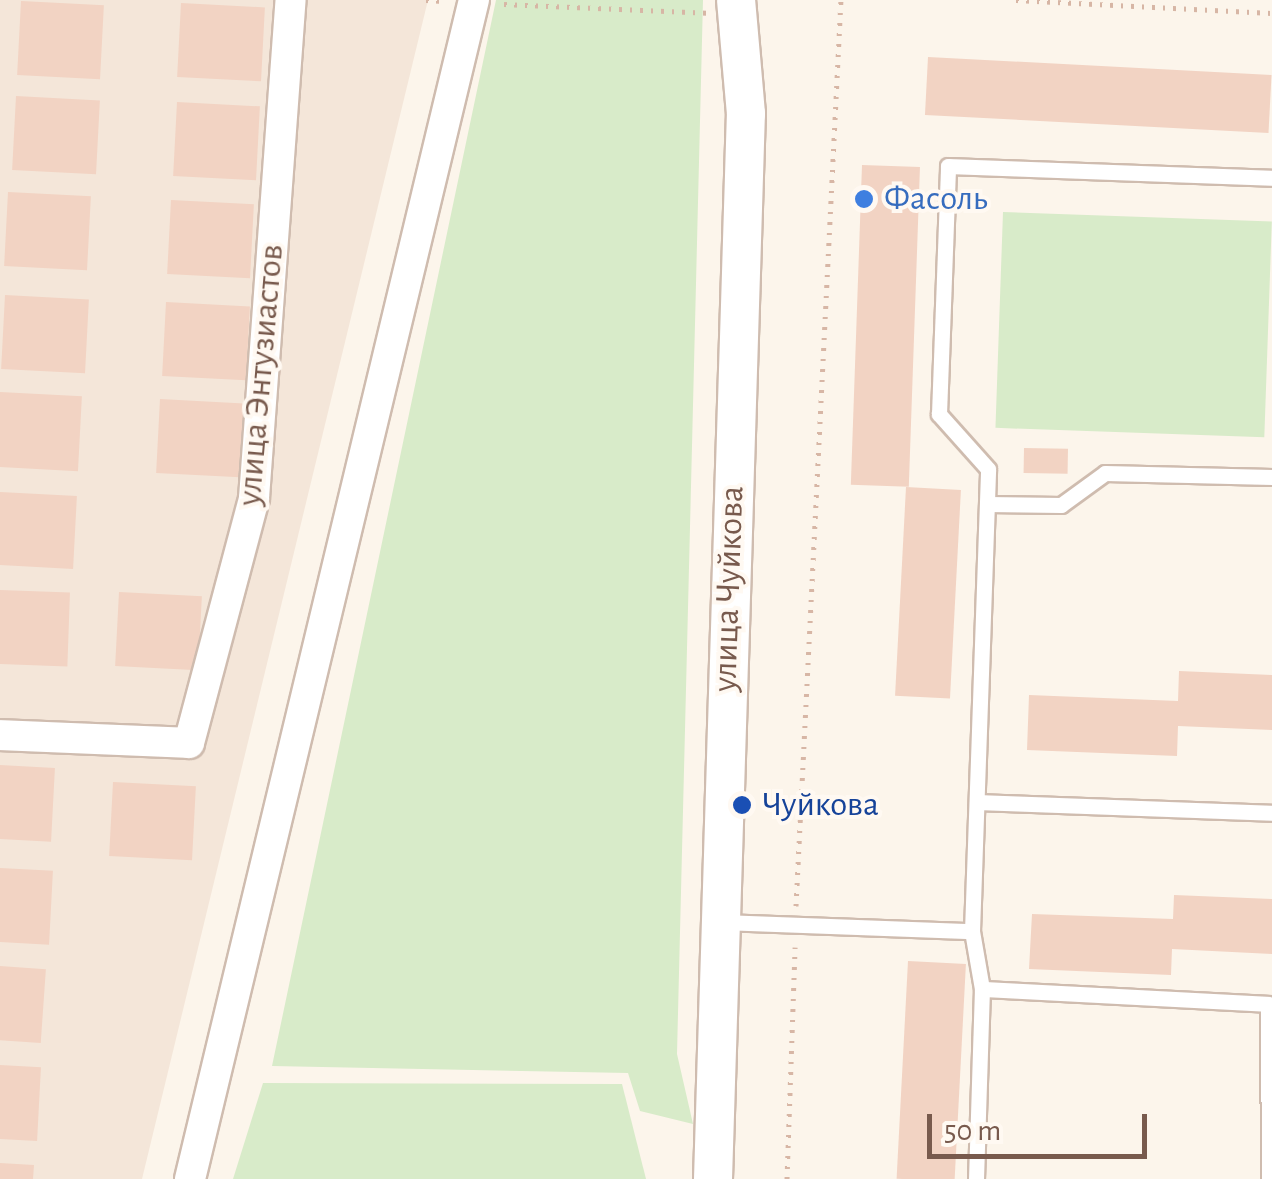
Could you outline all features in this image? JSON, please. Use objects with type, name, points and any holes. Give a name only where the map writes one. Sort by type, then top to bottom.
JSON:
[{"type":"street","name":"улица Энтузиастов","points":[[0,734],[189,743],[254,498],[291,0]]},
{"type":"street","points":[[190,1179],[473,1]]},
{"type":"street","name":"улица Чуйкова","points":[[712,1179],[716,922],[746,114],[728,7]]},
{"type":"lane","points":[[976,1179],[982,989],[972,931],[988,469],[938,414],[948,166],[1272,178]]},
{"type":"lane","points":[[987,504],[1061,505],[1105,473],[1272,477]]},
{"type":"lane","points":[[976,802],[1272,812]]},
{"type":"lane","points":[[716,922],[972,931]]},
{"type":"lane","points":[[982,989],[1268,1004],[1269,1179]]},
{"type":"path","points":[[426,0],[728,7]]},
{"type":"path","points":[[787,1179],[795,924],[842,0]]},
{"type":"path","points":[[1016,0],[1272,13]]},
{"type":"shaded area","points":[[0,0],[428,0],[142,1179],[0,1179]]},
{"type":"green space","points":[[496,0],[703,0],[677,1054],[693,1124],[640,1111],[628,1073],[272,1066]]},
{"type":"green space","points":[[1003,212],[1272,221],[1264,437],[995,428]]},
{"type":"green space","points":[[263,1083],[622,1084],[646,1179],[233,1179]]},
{"type":"building","points":[[21,1],[104,5],[100,79],[17,75]]},
{"type":"building","points":[[181,3],[265,7],[261,81],[177,77]]},
{"type":"building","points":[[928,57],[1272,75],[1268,133],[925,115]]},
{"type":"building","points":[[16,96],[100,100],[96,174],[12,170]]},
{"type":"building","points":[[177,102],[260,106],[256,180],[173,176]]},
{"type":"building","points":[[862,165],[920,167],[909,487],[851,485]]},
{"type":"building","points":[[8,192],[91,196],[87,270],[4,266]]},
{"type":"building","points":[[171,200],[254,204],[250,278],[167,274]]},
{"type":"building","points":[[5,295],[89,299],[85,373],[1,369]]},
{"type":"building","points":[[166,302],[250,306],[246,380],[162,376]]},
{"type":"building","points":[[0,392],[82,396],[78,471],[0,467]]},
{"type":"building","points":[[160,399],[244,403],[240,477],[156,473]]},
{"type":"building","points":[[1024,448],[1068,449],[1068,474],[1024,473]]},
{"type":"building","points":[[906,487],[961,490],[950,699],[895,696]]},
{"type":"building","points":[[0,492],[77,496],[73,569],[0,565]]},
{"type":"building","points":[[0,590],[70,592],[67,666],[0,664]]},
{"type":"building","points":[[119,592],[202,596],[198,670],[115,666]]},
{"type":"building","points":[[1179,671],[1272,675],[1272,730],[1178,726],[1177,756],[1027,750],[1029,695],[1178,701]]},
{"type":"building","points":[[0,765],[55,768],[51,842],[0,839]]},
{"type":"building","points":[[113,782],[196,786],[192,860],[109,856]]},
{"type":"building","points":[[0,868],[53,871],[49,945],[0,942]]},
{"type":"building","points":[[1174,895],[1272,899],[1272,954],[1172,949],[1171,975],[1029,969],[1032,914],[1173,919]]},
{"type":"building","points":[[908,961],[966,964],[955,1179],[897,1179]]},
{"type":"building","points":[[0,966],[46,969],[41,1043],[0,1040]]},
{"type":"building","points":[[0,1065],[41,1067],[37,1141],[0,1139]]},
{"type":"building","points":[[0,1163],[34,1165],[33,1179],[0,1179]]},
{"type":"place","name":"Фасоль","points":[[864,199]]},
{"type":"place","name":"Чуйкова","points":[[742,805]]}]
